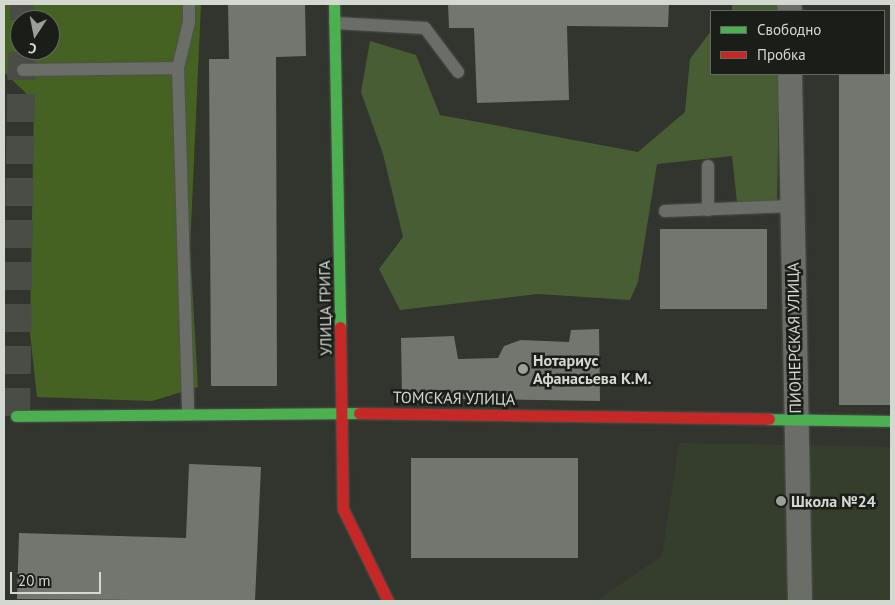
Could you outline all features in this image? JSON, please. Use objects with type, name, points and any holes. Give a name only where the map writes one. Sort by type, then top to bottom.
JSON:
[{"type":"street","name":"УЛИЦА ГРИГА","points":[[334,4],[343,413],[343,509],[388,601]]},
{"type":"street","name":"ПИОНЕРСКАЯ УЛИЦА","points":[[790,75],[795,419],[800,601]]},
{"type":"street","name":"ТОМСКАЯ УЛИЦА","points":[[16,416],[343,413],[891,421]]},
{"type":"lane","points":[[188,414],[178,68],[190,22],[189,4]]},
{"type":"lane","points":[[335,23],[425,28],[458,72]]},
{"type":"lane","points":[[23,70],[178,68]]},
{"type":"lane","points":[[708,166],[708,210]]},
{"type":"lane","points":[[665,211],[792,206]]},
{"type":"shaded area","name":"Школа №24","points":[[679,443],[891,447],[891,601],[596,601],[662,556]]},
{"type":"green space","points":[[4,4],[201,4],[190,249],[198,387],[152,401],[37,397],[30,333],[34,101],[4,72]]},
{"type":"green space","points":[[732,4],[780,4],[780,10],[732,10]]},
{"type":"green space","points":[[710,32],[710,75],[779,75],[777,210],[738,212],[732,156],[657,164],[638,282],[630,300],[538,294],[400,310],[379,269],[403,237],[383,154],[361,92],[370,41],[416,55],[440,115],[638,152],[685,112],[690,59]]},
{"type":"building","points":[[228,4],[305,4],[306,56],[276,57],[277,386],[211,386],[209,59],[229,59]]},
{"type":"building","points":[[448,4],[669,4],[668,27],[567,26],[569,100],[477,103],[474,28],[449,28]]},
{"type":"building","points":[[891,74],[891,405],[839,405],[839,75]]},
{"type":"building","points":[[660,229],[767,229],[767,309],[660,309]]},
{"type":"building","points":[[599,329],[600,401],[402,398],[401,338],[454,336],[458,359],[498,358],[504,346],[521,340],[569,342],[571,330]]},
{"type":"building","points":[[411,458],[578,458],[578,558],[411,558]]},
{"type":"building","points":[[189,464],[261,467],[255,601],[17,599],[19,533],[186,538]]},
{"type":"tunnel","points":[[22,4],[22,10]]},
{"type":"tunnel","points":[[16,416],[22,60]]},
{"type":"traffic: fast","points":[[334,4],[340,327]]},
{"type":"traffic: fast","points":[[16,416],[359,413]]},
{"type":"traffic: fast","points":[[769,419],[891,421]]},
{"type":"traffic: jam","points":[[340,327],[343,509],[388,601]]},
{"type":"traffic: jam","points":[[359,413],[769,419]]},
{"type":"place","name":"Нотариус Афанасьева К.М.","points":[[523,369]]},
{"type":"place","name":"Школа №24","points":[[781,501]]}]
